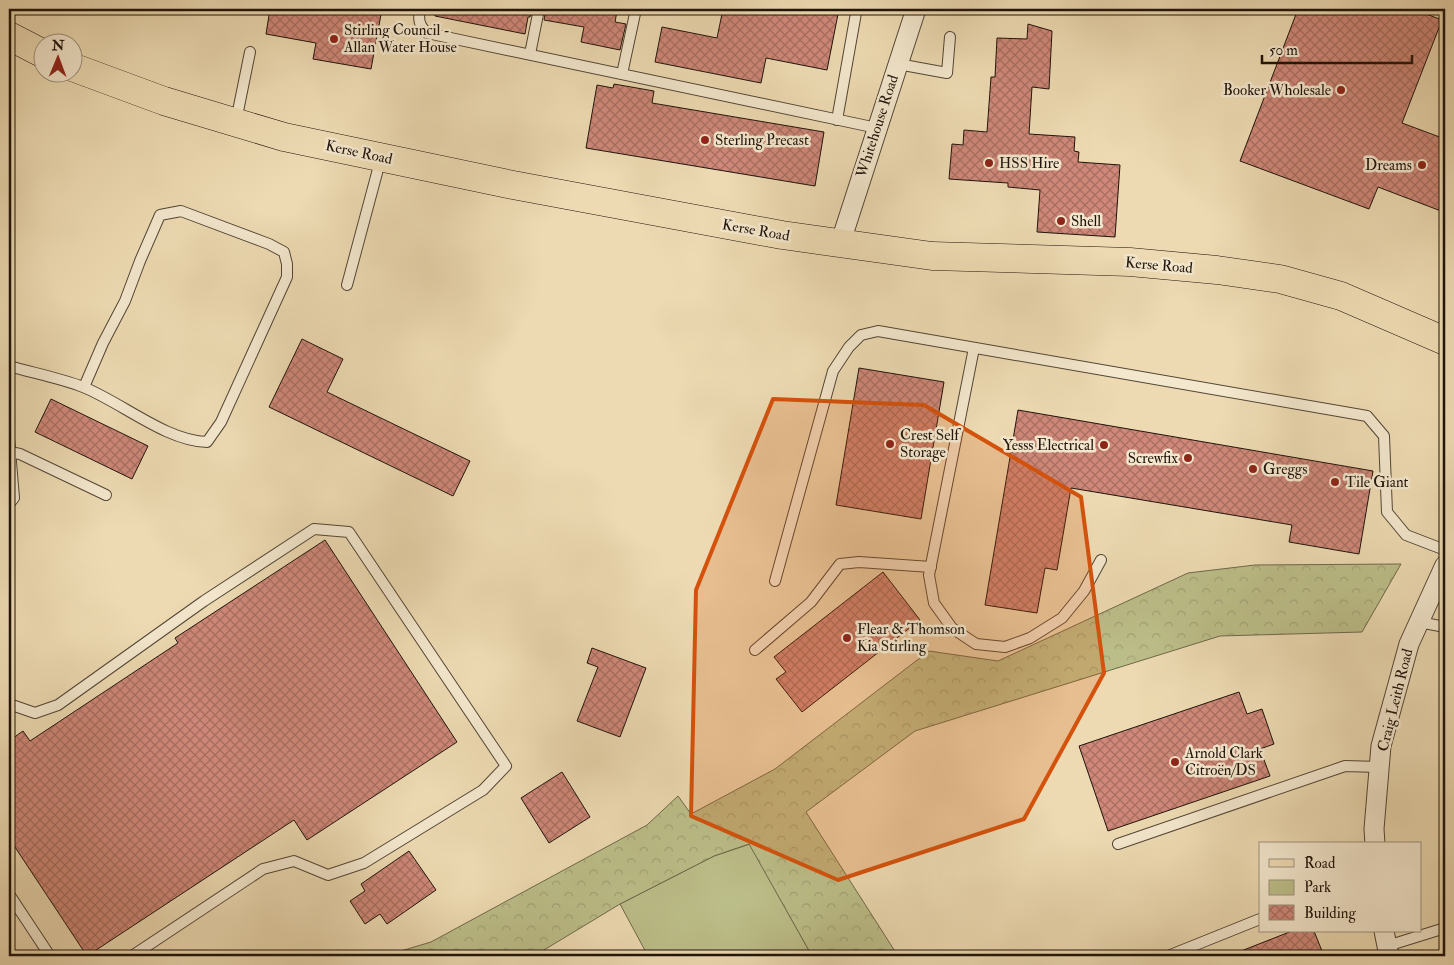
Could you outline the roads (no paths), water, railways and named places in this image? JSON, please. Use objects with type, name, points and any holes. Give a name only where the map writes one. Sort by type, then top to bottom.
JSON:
[{"type":"main road","points":[[9,36],[32,48]]},
{"type":"main road","name":"Kerse Road","points":[[82,71],[164,101],[284,137],[513,185],[840,244],[932,256],[1130,262],[1217,270],[1280,279],[1341,296],[1445,341]]},
{"type":"street","name":"Whitehouse Road","points":[[840,244],[916,9]]},
{"type":"street","name":"Craig Leith Road","points":[[1375,842],[1374,829],[1381,746],[1409,644],[1445,565]]},
{"type":"lane","points":[[420,9],[418,19],[421,27],[427,33],[876,128]]},
{"type":"lane","points":[[530,54],[539,9]]},
{"type":"lane","points":[[622,74],[636,9]]},
{"type":"lane","points":[[837,120],[856,13]]},
{"type":"lane","points":[[898,64],[948,73],[950,37]]},
{"type":"lane","points":[[236,122],[250,52]]},
{"type":"lane","points":[[347,285],[382,157]]},
{"type":"lane","points":[[9,366],[84,387],[168,431],[195,442],[207,442],[221,422],[287,277],[287,264],[284,252],[269,244],[181,211],[160,215],[125,301],[103,343],[84,387]]},
{"type":"lane","points":[[775,581],[833,372],[849,347],[861,335],[878,332],[1368,416],[1384,436],[1387,512],[1406,536],[1445,550]]},
{"type":"lane","points":[[974,348],[929,575],[934,603],[952,628],[976,644],[1005,647],[1030,638],[1062,618],[1084,591],[1101,560]]},
{"type":"lane","points":[[9,438],[14,498],[9,504]]},
{"type":"lane","points":[[10,452],[20,454],[106,495]]},
{"type":"lane","points":[[9,704],[34,713],[58,705],[204,601],[314,529],[349,532],[506,766],[483,790],[364,863],[328,875],[294,861],[263,869],[132,956]]},
{"type":"lane","points":[[755,650],[811,602],[840,564],[859,562],[931,567]]},
{"type":"lane","points":[[1419,622],[1445,627]]},
{"type":"lane","points":[[1118,844],[1345,766],[1379,767]]},
{"type":"lane","points":[[9,894],[50,956]]},
{"type":"lane","points":[[1168,956],[1259,919]]},
{"type":"lane","points":[[1386,944],[1445,928]]},
{"type":"place","name":"Stirling Council - Allan Water House","points":[[334,39]]},
{"type":"place","name":"Booker Wholesale","points":[[1341,90]]},
{"type":"place","name":"Sterling Precast","points":[[705,140]]},
{"type":"place","name":"HSS Hire","points":[[989,163]]},
{"type":"place","name":"Dreams","points":[[1422,165]]},
{"type":"place","name":"Shell","points":[[1061,221]]},
{"type":"place","name":"Crest Self Storage","points":[[890,444]]},
{"type":"place","name":"Yesss Electrical","points":[[1104,445]]},
{"type":"place","name":"Screwfix","points":[[1188,458]]},
{"type":"place","name":"Greggs","points":[[1253,469]]},
{"type":"place","name":"Tile Giant","points":[[1335,482]]},
{"type":"place","name":"Flear & Thomson Kia Stirling","points":[[847,638]]},
{"type":"place","name":"Arnold Clark Citroën/DS","points":[[1175,762]]}]
